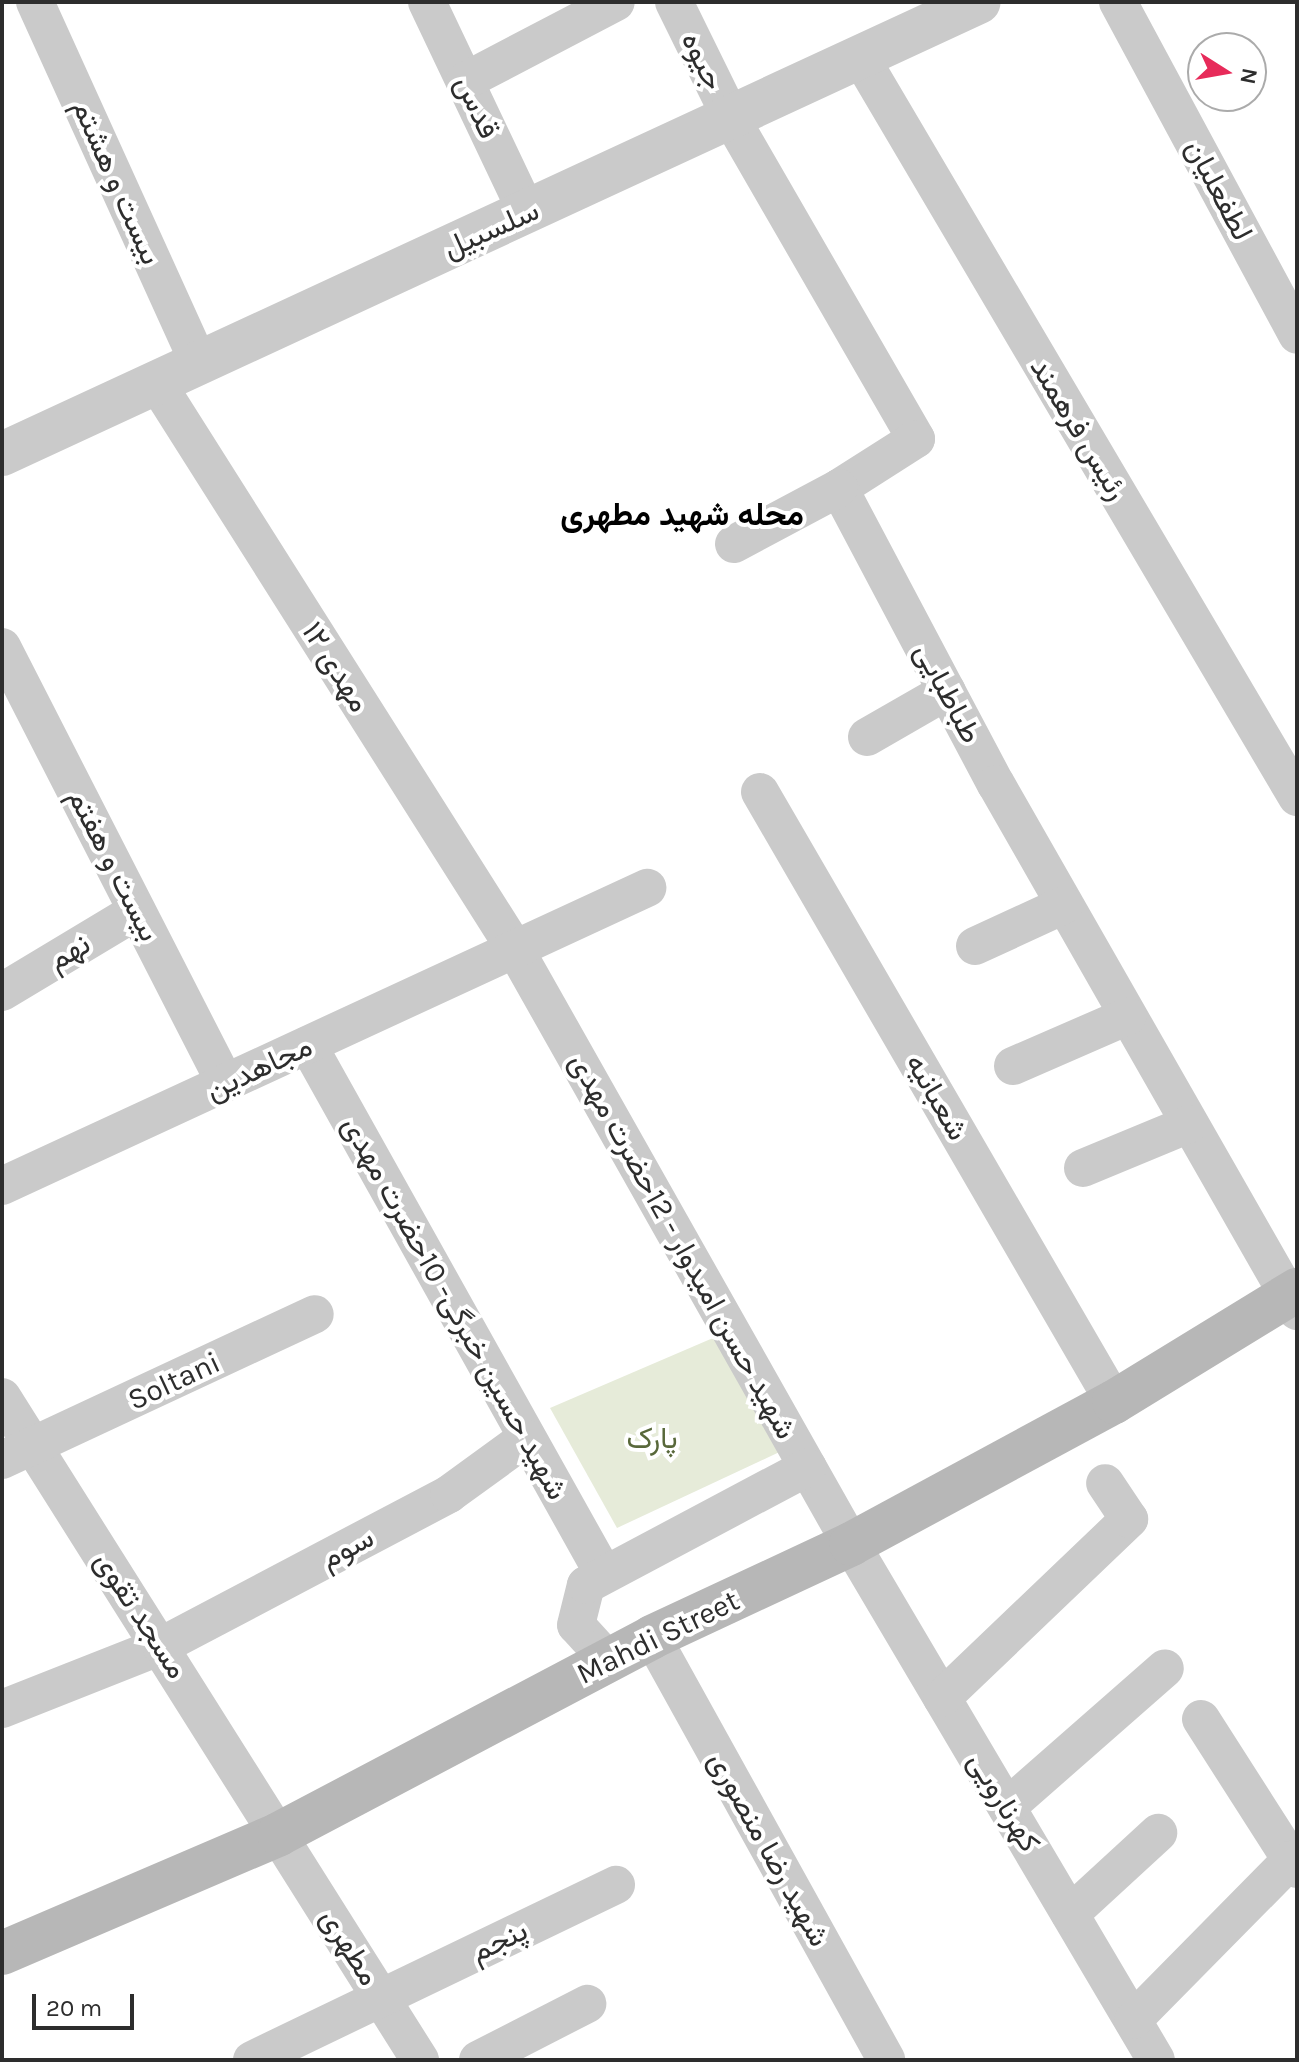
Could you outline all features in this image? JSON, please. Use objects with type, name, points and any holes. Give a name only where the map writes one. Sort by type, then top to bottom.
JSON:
[{"type":"main road","name":"Mahdi Street","points":[[2,1953],[279,1834],[652,1637],[851,1544],[1114,1402],[1294,1299]]},
{"type":"street","name":"بیست و هشتم","points":[[35,2],[199,363]]},
{"type":"street","name":"قدس","points":[[427,2],[527,213]]},
{"type":"street","points":[[465,81],[616,2]]},
{"type":"street","name":"جیوه","points":[[674,2],[732,120]]},
{"type":"street","name":"لطفعلیان","points":[[1118,2],[1297,335]]},
{"type":"street","name":"سلسبیل","points":[[2,454],[862,60],[973,3]]},
{"type":"street","name":"رئیس فرهمند","points":[[862,60],[1297,797]]},
{"type":"street","points":[[732,120],[916,439],[839,488],[734,544]]},
{"type":"street","name":"مهدی ۱۲","points":[[158,385],[515,949]]},
{"type":"street","name":"طباطبایی","points":[[839,488],[1064,905],[1189,1124],[1294,1299]]},
{"type":"street","name":"بیست و هفتم","points":[[2,647],[16,709],[137,911],[225,1083]]},
{"type":"street","points":[[867,737],[947,691]]},
{"type":"street","name":"شعبانیه","points":[[760,792],[1114,1402]]},
{"type":"street","name":"مجاهدین","points":[[2,1186],[647,888]]},
{"type":"street","points":[[975,946],[1064,905]]},
{"type":"street","name":"نهم","points":[[2,992],[137,911]]},
{"type":"street","name":"شهید حسن امیدوار - 12حضرت مهدی","points":[[515,949],[851,1544]]},
{"type":"street","points":[[1013,1066],[1128,1016]]},
{"type":"street","name":"شهید حسین خبرگی- 10حضرت مهدی","points":[[308,1045],[602,1571]]},
{"type":"street","points":[[1083,1168],[1189,1124]]},
{"type":"street","name":"Soltani","points":[[17,1454],[315,1314]]},
{"type":"street","name":"مسجد تقوی","points":[[2,1397],[17,1454],[161,1646],[279,1834]]},
{"type":"street","name":"سوم","points":[[2,1709],[161,1646],[449,1494],[526,1438]]},
{"type":"street","points":[[608,1660],[576,1625],[586,1585],[602,1571],[808,1467]]},
{"type":"street","points":[[942,1698],[1129,1519],[1105,1483]]},
{"type":"street","name":"کهرنارویی","points":[[851,1544],[1156,2060]]},
{"type":"street","name":"شهید رضا منصوری","points":[[652,1637],[886,2060]]},
{"type":"street","points":[[1007,1807],[1165,1668]]},
{"type":"street","points":[[1133,2020],[1294,1864],[1201,1719]]},
{"type":"street","points":[[1070,1914],[1158,1833]]},
{"type":"street","name":"مطهری","points":[[279,1834],[420,2060]]},
{"type":"street","name":"پنجم","points":[[252,2060],[616,1885]]},
{"type":"street","points":[[478,2060],[587,2004]]},
{"type":"green space","name":"پارک","points":[[720,1335],[788,1448],[617,1528],[550,1408]]},
{"type":"district","name":"محله شهید مطهری","points":[[682,515]]}]
